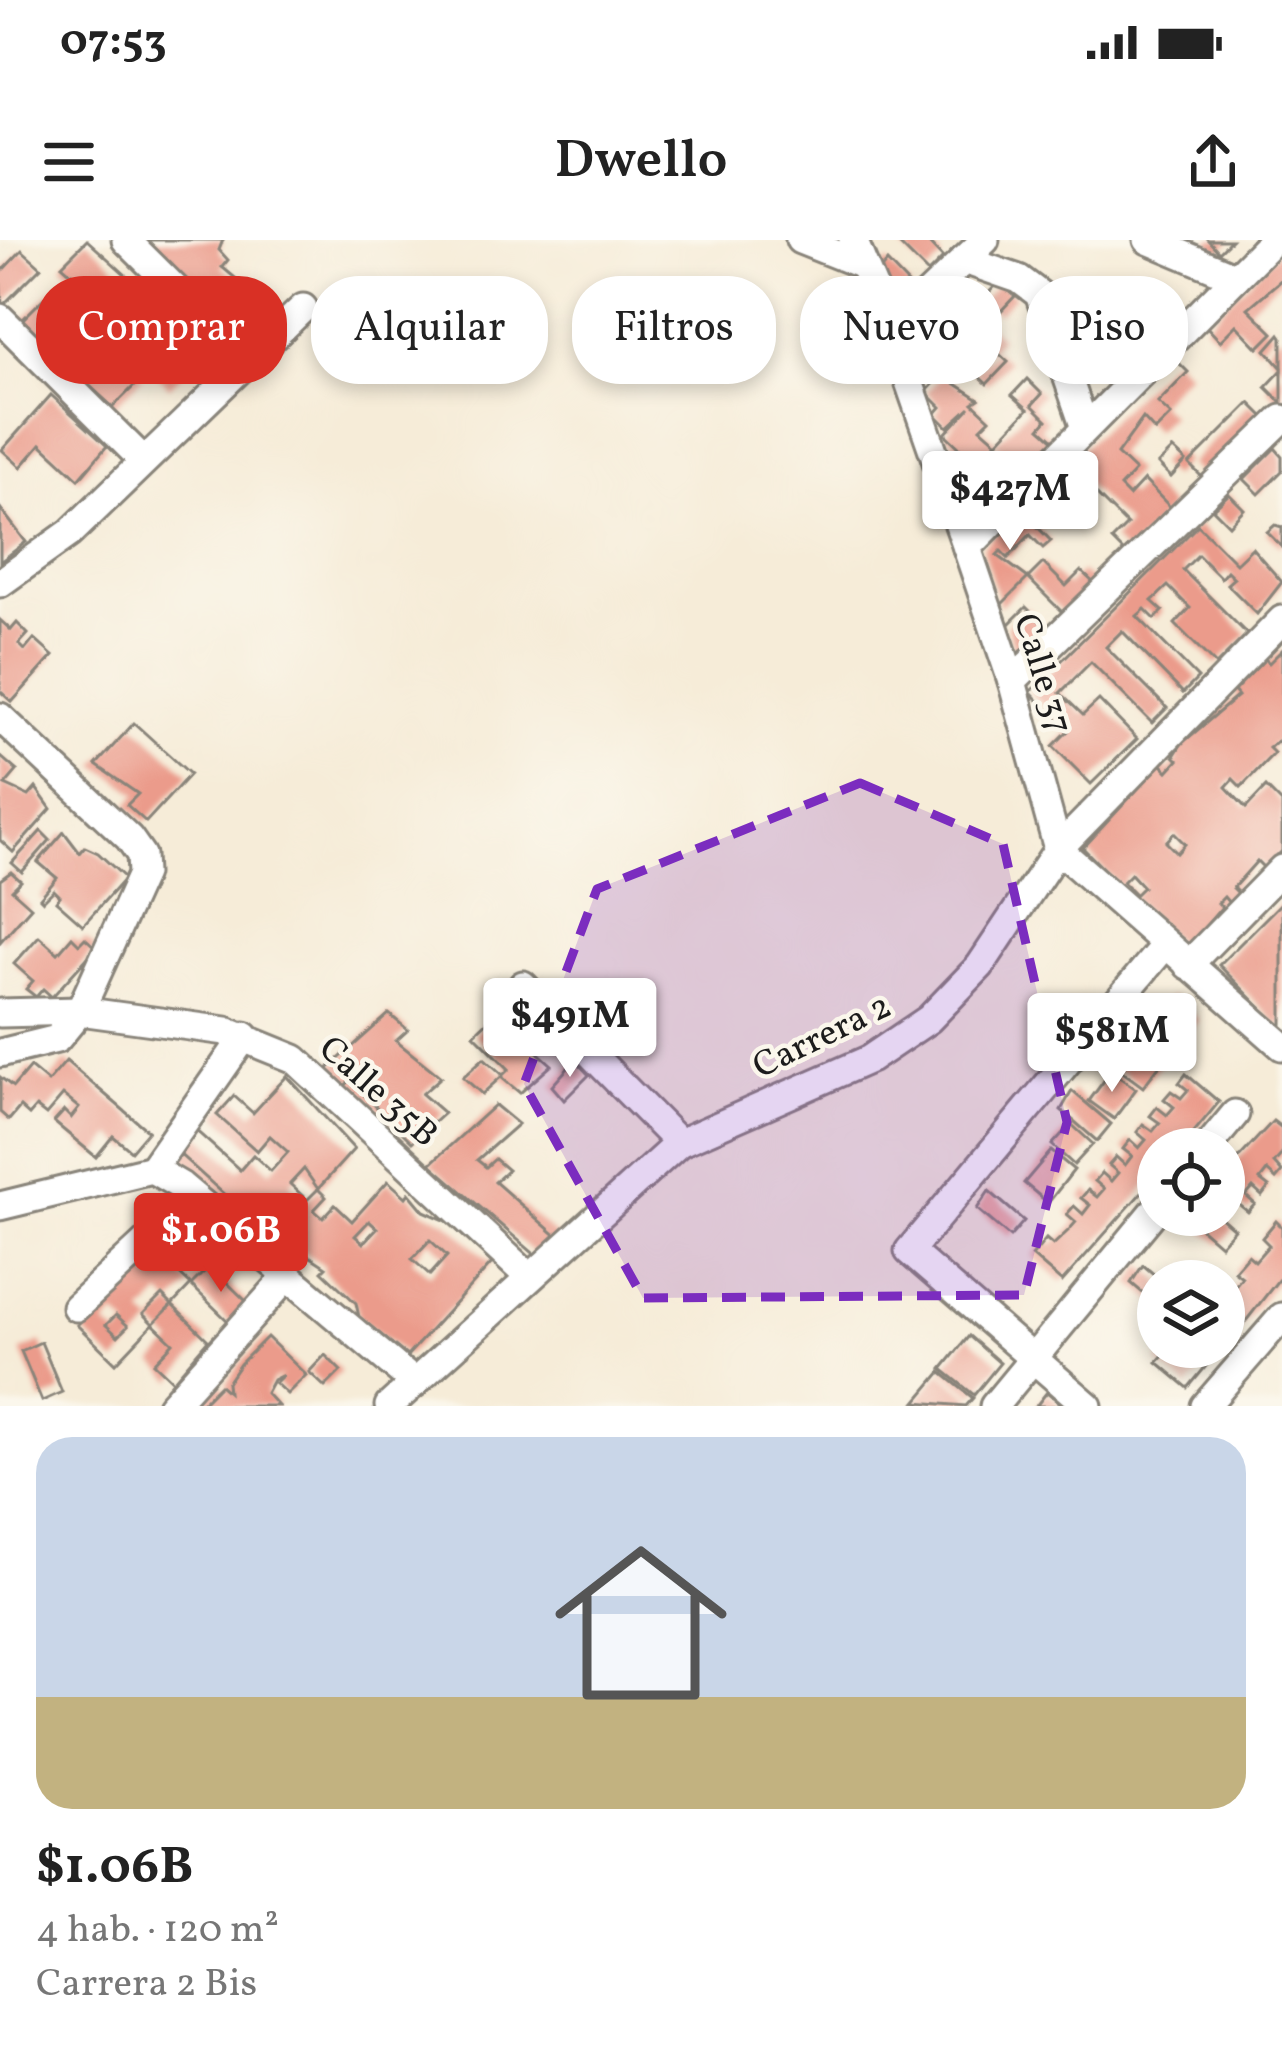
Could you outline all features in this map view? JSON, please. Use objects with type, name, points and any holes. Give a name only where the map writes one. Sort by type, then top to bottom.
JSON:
[{"type":"street","points":[[126,240],[162,276]]},
{"type":"street","points":[[800,240],[858,252]]},
{"type":"street","points":[[1148,240],[1236,277]]},
{"type":"street","points":[[967,548],[1273,240]]},
{"type":"street","points":[[948,276],[975,250],[1039,294],[1085,428]]},
{"type":"street","points":[[287,322],[303,308]]},
{"type":"street","points":[[0,318],[142,459]]},
{"type":"street","points":[[0,583],[70,533],[220,384]]},
{"type":"street","name":"Calle 37","points":[[910,384],[1012,681],[1058,849]]},
{"type":"street","points":[[1012,681],[1282,419]]},
{"type":"street","name":"Carrera 2","points":[[389,1406],[679,1143],[870,1059],[929,1019],[980,966],[1058,849],[1280,624]]},
{"type":"street","points":[[0,717],[129,838],[140,855],[142,874],[80,1011],[57,1039],[0,1053]]},
{"type":"street","points":[[1058,849],[1282,1046]]},
{"type":"street","points":[[1188,965],[1282,869]]},
{"type":"street","points":[[1088,1406],[909,1251],[1165,945]]},
{"type":"street","points":[[523,985],[679,1143]]},
{"type":"street","name":"Calle 35B","points":[[5,1007],[80,1011],[245,1036],[295,1059],[528,1276]]},
{"type":"street","points":[[0,1206],[152,1169],[245,1036]]},
{"type":"street","points":[[1223,1128],[1235,1114]]},
{"type":"street","points":[[152,1169],[202,1204],[415,1383]]},
{"type":"street","points":[[76,1307],[159,1230],[202,1204]]},
{"type":"street","points":[[994,1406],[1137,1233]]},
{"type":"street","points":[[171,1406],[288,1276]]},
{"type":"street","points":[[1205,1406],[1282,1317]]},
{"type":"highlighted area","points":[[860,783],[1003,844],[1067,1122],[1024,1295],[643,1298],[524,1084],[597,889]]},
{"type":"building","points":[[87,240],[127,276],[75,276],[62,265]]},
{"type":"building","points":[[143,240],[223,240],[219,250],[228,260],[222,267],[233,276],[179,276]]},
{"type":"building","points":[[895,240],[926,240],[943,258],[928,273]]},
{"type":"building","points":[[1208,240],[1231,240],[1219,252]]},
{"type":"building","points":[[1282,248],[1282,279],[1248,308],[1273,333],[1258,348],[1236,325],[1220,341],[1205,325]]},
{"type":"building","points":[[22,250],[41,267],[2,306],[0,273]]},
{"type":"building","points":[[887,262],[900,276],[879,276]]},
{"type":"building","points":[[1002,285],[1015,296],[1002,310]]},
{"type":"building","points":[[36,306],[36,336],[20,322]]},
{"type":"building","points":[[1280,334],[1282,337],[1282,368],[1266,350]]},
{"type":"building","points":[[1282,370],[1282,403],[1266,387]]},
{"type":"building","points":[[1026,380],[1042,394],[1032,405],[1047,420],[1040,428],[1056,442],[982,521],[967,507],[971,501],[955,487],[964,478],[948,463],[961,449],[945,434],[970,407],[948,427],[935,414],[941,407],[926,392],[934,384],[956,384],[979,399],[973,403],[990,419],[981,428],[997,442],[1028,409],[1012,395]],"holes":[[[996,443],[1012,458],[986,486],[970,471]]]},
{"type":"building","points":[[88,384],[136,384],[113,407]]},
{"type":"building","points":[[1146,384],[1176,384],[1158,403],[1171,415],[1155,431],[1143,418],[1117,454],[1135,471],[1120,487],[1129,496],[1144,480],[1170,507],[1127,555],[1112,540],[1127,525],[1066,464]]},
{"type":"building","points":[[51,395],[107,446],[79,479],[41,444],[21,467],[2,450]]},
{"type":"building","points":[[1250,403],[1265,418],[1204,479],[1189,464]]},
{"type":"building","points":[[1275,448],[1282,456],[1282,471],[1259,494],[1244,479]]},
{"type":"building","points":[[1173,449],[1186,461],[1171,477],[1158,464]]},
{"type":"building","points":[[1051,479],[1079,507],[1064,522],[1035,494]]},
{"type":"building","points":[[1229,494],[1244,509],[1229,525],[1213,509]]},
{"type":"building","points":[[0,508],[26,542],[0,562]]},
{"type":"building","points":[[1020,509],[1051,541],[1043,548],[1030,535],[1008,558],[1001,551],[997,555],[1028,578],[1000,606],[982,547]]},
{"type":"building","points":[[1198,525],[1236,563],[1252,548],[1282,582],[1257,614],[1227,584],[1234,578],[1227,571],[1221,578],[1198,555],[1183,570],[1247,634],[1216,665],[1175,624],[1190,608],[1168,586],[1152,601],[1163,611],[1155,619],[1145,609],[1137,616],[1198,678],[1183,693],[1122,631],[1106,647],[1167,708],[1152,723],[1091,662],[1060,693],[1083,715],[1099,700],[1137,739],[1091,784],[1053,746],[1068,731],[1030,692]]},
{"type":"building","points":[[1275,525],[1282,527],[1282,547],[1267,532]]},
{"type":"building","points":[[1043,563],[1066,586],[1081,571],[1097,586],[1066,616],[1028,578]]},
{"type":"building","points":[[1026,607],[1049,630],[1018,661],[1007,626]]},
{"type":"building","points":[[0,620],[11,630],[17,623],[28,634],[19,644],[25,650],[34,639],[53,656],[12,702],[0,691]]},
{"type":"building","points":[[1282,650],[1282,746],[1277,741],[1269,748],[1274,753],[1241,787],[1233,779],[1226,787],[1246,808],[1266,787],[1282,803],[1282,851],[1265,869],[1257,861],[1233,888],[1240,895],[1230,904],[1224,897],[1218,903],[1222,907],[1185,950],[1132,898],[1143,887],[1131,874],[1123,882],[1134,893],[1130,896],[1083,848],[1161,764],[1168,771],[1178,760],[1174,756],[1182,743],[1238,696],[1234,691],[1265,659],[1269,663]],"holes":[[[1174,833],[1185,844],[1177,853],[1166,842]]]},
{"type":"building","points":[[134,723],[190,774],[146,822],[127,805],[138,794],[96,765]]},
{"type":"building","points":[[0,756],[17,771],[5,785],[29,796],[36,788],[51,809],[13,852],[0,840]]},
{"type":"building","points":[[41,831],[50,840],[22,872],[12,863]]},
{"type":"building","points":[[64,832],[80,853],[85,847],[98,853],[125,878],[83,925],[56,901],[60,896],[54,890],[43,901],[40,898],[57,878],[38,862]]},
{"type":"building","points":[[11,872],[21,881],[12,890],[31,907],[0,942],[0,880]]},
{"type":"building","points":[[1282,902],[1282,1024],[1279,1026],[1219,965]]},
{"type":"building","points":[[39,936],[58,953],[72,937],[79,944],[85,938],[96,948],[52,997],[43,989],[36,997],[26,989],[33,981],[14,964]]},
{"type":"building","points":[[1171,996],[1199,1020],[1169,1054],[1142,1029]]},
{"type":"building","points":[[389,1014],[408,1030],[396,1041],[441,1077],[422,1094],[444,1113],[412,1142],[350,1081],[340,1090],[322,1074]]},
{"type":"building","points":[[494,1015],[516,1030],[522,1024],[541,1041],[533,1048],[552,1065],[520,1093],[501,1077],[482,1094],[463,1077],[484,1058],[503,1075],[509,1069],[474,1034]]},
{"type":"building","points":[[1140,1037],[1166,1057],[1143,1087],[1116,1067]]},
{"type":"building","points":[[575,1060],[589,1075],[564,1100],[552,1086]]},
{"type":"building","points":[[66,1061],[148,1131],[131,1151],[113,1136],[96,1157],[54,1122],[64,1111],[71,1118],[79,1108],[63,1095],[46,1115],[36,1107],[29,1115],[20,1107],[9,1120],[0,1112],[0,1077],[13,1087],[30,1067],[48,1082]]},
{"type":"building","points":[[1111,1071],[1136,1089],[1114,1119],[1089,1101]]},
{"type":"building","points":[[1186,1074],[1219,1102],[1197,1128],[1156,1128],[1160,1123],[1150,1116],[1157,1107],[1167,1115],[1174,1107],[1164,1099],[1171,1091],[1181,1098],[1188,1090],[1179,1083]]},
{"type":"building","points":[[287,1076],[354,1149],[318,1189],[326,1197],[314,1210],[323,1218],[335,1205],[352,1221],[388,1181],[406,1197],[409,1193],[424,1211],[447,1221],[492,1263],[407,1356],[359,1317],[356,1303],[322,1271],[326,1267],[246,1214],[175,1150],[193,1128],[240,1170],[253,1155],[271,1171],[288,1152],[270,1136],[257,1151],[217,1115],[234,1096],[253,1113]],"holes":[[[304,1169],[318,1189],[307,1200],[290,1184]],[[369,1221],[377,1228],[363,1243],[355,1236]],[[430,1240],[447,1256],[430,1275],[412,1259]]]},
{"type":"building","points":[[1072,1091],[1111,1124],[1097,1141],[1061,1110]]},
{"type":"building","points":[[495,1105],[518,1124],[477,1160],[486,1167],[495,1159],[508,1170],[495,1182],[559,1238],[540,1259],[430,1164]]},
{"type":"building","points":[[1273,1121],[1282,1128],[1282,1154],[1274,1163],[1282,1172],[1276,1179],[1267,1171],[1260,1180],[1269,1187],[1262,1196],[1253,1188],[1246,1196],[1255,1204],[1248,1212],[1245,1210],[1245,1151]]},
{"type":"building","points":[[1071,1124],[1093,1144],[1074,1165],[1052,1145]]},
{"type":"building","points":[[1130,1140],[1137,1146],[1137,1198],[1062,1282],[1032,1256],[1046,1239],[1053,1245],[1076,1222],[1067,1214],[1074,1206],[1083,1214],[1090,1205],[1081,1198],[1088,1190],[1097,1197],[1104,1189],[1095,1181],[1102,1173],[1111,1181],[1118,1173],[1109,1165],[1116,1157],[1125,1165],[1132,1156],[1123,1149]]},
{"type":"building","points":[[1051,1151],[1074,1170],[1048,1203],[1024,1183]]},
{"type":"building","points":[[989,1191],[1024,1221],[1010,1237],[977,1209]]},
{"type":"building","points":[[1276,1221],[1282,1227],[1282,1283],[1278,1280],[1245,1322],[1244,1260],[1248,1255],[1255,1261],[1269,1245],[1262,1238]]},
{"type":"building","points":[[156,1252],[191,1285],[172,1305],[162,1295],[143,1314],[153,1324],[116,1363],[77,1325]],"holes":[[[116,1315],[128,1326],[118,1336],[106,1325]]]},
{"type":"building","points":[[210,1266],[251,1306],[230,1323],[191,1285]]},
{"type":"building","points":[[172,1305],[208,1340],[173,1381],[154,1363],[173,1343],[153,1324]]},
{"type":"building","points":[[969,1336],[1000,1363],[974,1395],[942,1369]]},
{"type":"building","points":[[267,1337],[306,1375],[287,1394],[275,1383],[283,1375],[273,1380],[266,1393],[278,1406],[199,1406],[220,1385],[228,1392],[227,1383],[240,1364]]},
{"type":"building","points":[[41,1342],[62,1392],[42,1401],[21,1351]]},
{"type":"building","points":[[325,1355],[341,1371],[325,1387],[309,1372]]},
{"type":"building","points":[[1164,1368],[1205,1368],[1188,1388]]},
{"type":"building","points":[[941,1372],[973,1398],[966,1406],[916,1402]]},
{"type":"building","points":[[1047,1392],[1064,1406],[1036,1406]]}]
